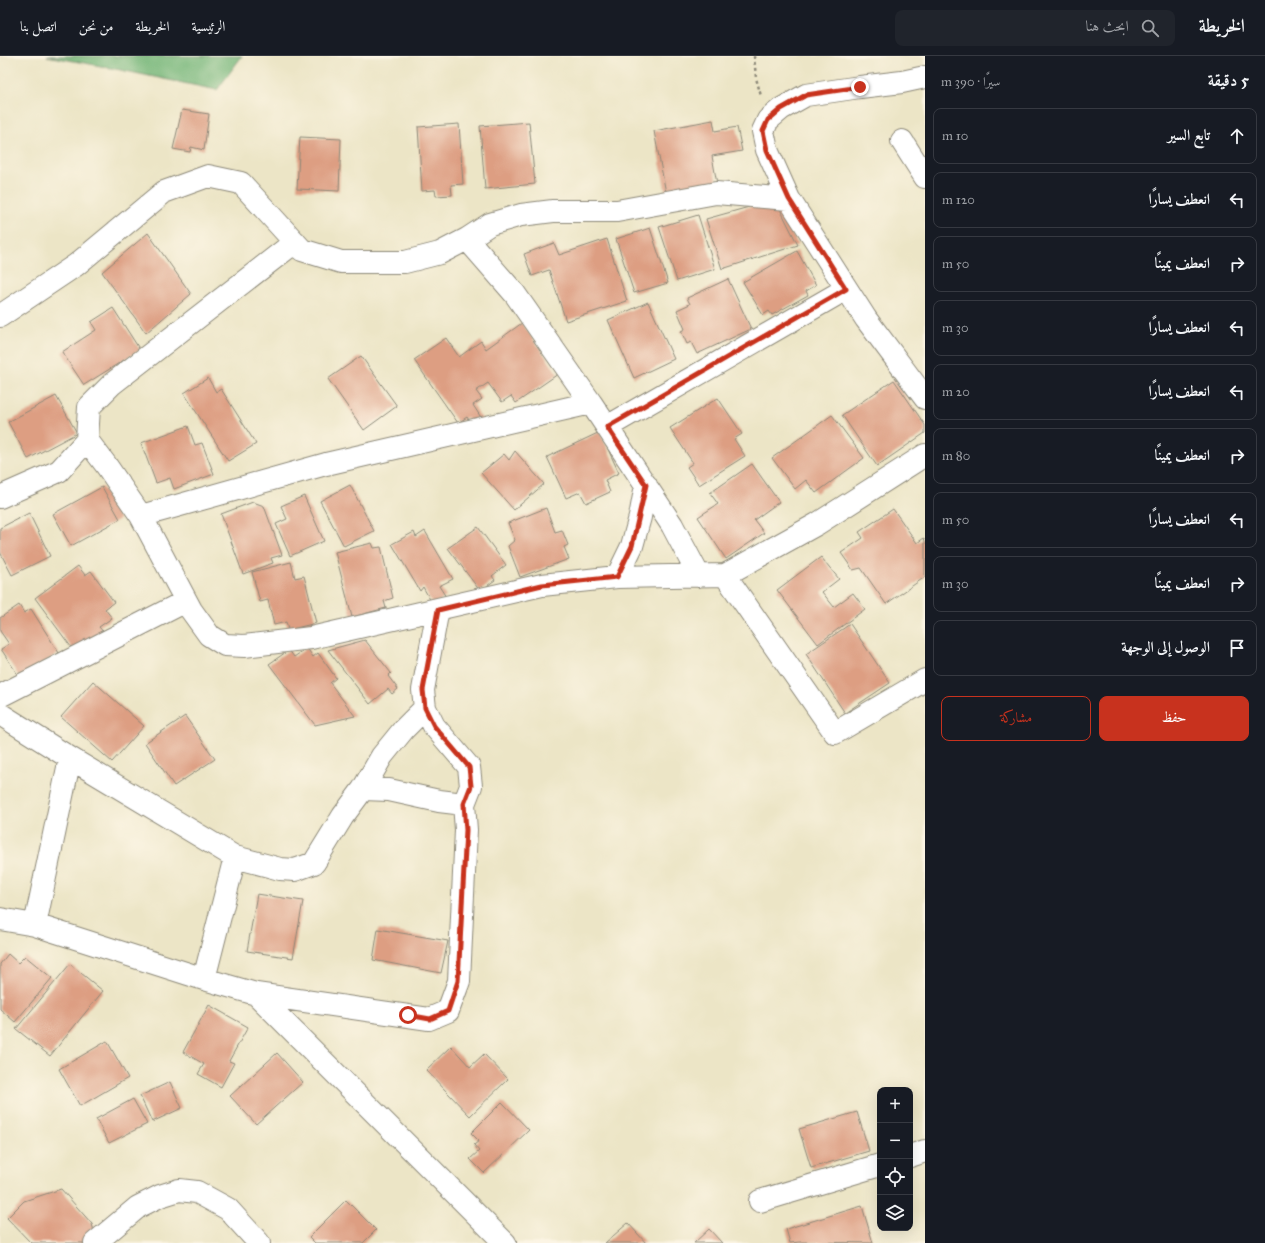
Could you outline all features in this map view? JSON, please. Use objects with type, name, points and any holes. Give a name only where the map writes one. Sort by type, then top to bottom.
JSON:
[{"type":"street","points":[[925,77],[902,82],[806,95],[781,109],[768,120],[763,131],[767,150],[789,199],[846,289],[925,398]]},
{"type":"street","points":[[902,140],[925,177]]},
{"type":"street","points":[[0,316],[76,265],[164,192],[208,176],[241,183],[302,250],[341,262],[405,262],[440,253],[467,239],[490,224],[521,214],[553,211],[617,211],[716,193],[789,199]]},
{"type":"street","points":[[467,239],[515,294],[607,427],[672,526],[699,576]]},
{"type":"street","points":[[295,242],[112,384],[89,407],[88,440],[141,516],[191,610],[209,635],[225,645],[244,646],[312,638],[542,585],[617,577],[725,575],[817,524],[925,455]]},
{"type":"street","points":[[607,427],[846,289]]},
{"type":"street","points":[[141,516],[326,464],[591,404]]},
{"type":"street","points":[[0,497],[59,471],[88,440]]},
{"type":"street","points":[[617,577],[632,546],[646,485]]},
{"type":"street","points":[[725,575],[835,733],[925,680]]},
{"type":"street","points":[[0,696],[186,601]]},
{"type":"street","points":[[0,919],[35,925],[256,994],[430,1019],[448,1011],[458,981],[466,830],[464,804],[471,786],[469,767],[434,726],[425,708],[423,690],[438,610]]},
{"type":"street","points":[[0,714],[70,758],[235,856],[280,869],[295,870],[314,863],[343,816],[363,789],[382,756],[404,729],[425,708]]},
{"type":"street","points":[[35,925],[70,758]]},
{"type":"street","points":[[363,789],[389,790],[438,801],[464,804]]},
{"type":"street","points":[[204,979],[235,856]]},
{"type":"street","points":[[256,994],[505,1243]]},
{"type":"street","points":[[913,1155],[925,1151]]},
{"type":"street","points":[[760,1201],[877,1166]]},
{"type":"street","points":[[96,1243],[138,1207],[160,1196],[179,1190],[197,1192],[228,1209],[260,1243]]},
{"type":"path","points":[[754,56],[756,78],[768,120]]},
{"type":"green space","points":[[47,56],[242,56],[217,90]]},
{"type":"building","points":[[182,110],[209,114],[204,150],[191,147],[190,152],[173,149]]},
{"type":"building","points":[[713,120],[715,131],[737,127],[742,151],[712,156],[717,184],[666,193],[654,131]]},
{"type":"building","points":[[529,122],[535,184],[485,189],[480,126]]},
{"type":"building","points":[[459,124],[463,184],[451,185],[452,195],[436,196],[435,190],[422,191],[418,127]]},
{"type":"building","points":[[300,137],[341,139],[339,191],[297,189]]},
{"type":"building","points":[[767,202],[777,203],[798,245],[722,269],[706,219]]},
{"type":"building","points":[[698,215],[715,269],[677,281],[659,227]]},
{"type":"building","points":[[650,228],[668,283],[634,293],[616,239]]},
{"type":"building","points":[[148,233],[191,294],[146,333],[102,272]]},
{"type":"building","points":[[607,239],[627,301],[566,321],[549,270],[532,276],[524,254],[554,243],[559,255]]},
{"type":"building","points":[[797,251],[816,285],[806,291],[808,295],[772,315],[769,311],[763,315],[743,282]]},
{"type":"building","points":[[728,279],[751,329],[697,354],[691,342],[687,344],[681,331],[685,329],[677,310],[690,304],[687,298]]},
{"type":"building","points":[[648,302],[674,359],[634,378],[608,320]]},
{"type":"building","points":[[113,308],[140,350],[84,385],[62,352],[96,330],[91,322]]},
{"type":"building","points":[[522,323],[558,374],[516,403],[511,396],[502,402],[488,383],[476,391],[482,399],[473,405],[482,419],[472,425],[467,417],[458,423],[414,360],[446,338],[459,357],[481,341],[486,349]]},
{"type":"building","points":[[361,356],[397,406],[364,430],[328,379]]},
{"type":"building","points":[[208,378],[216,392],[221,389],[256,444],[228,461],[184,393]]},
{"type":"building","points":[[894,380],[925,425],[925,433],[877,466],[842,415]]},
{"type":"building","points":[[56,396],[77,433],[28,459],[8,422]]},
{"type":"building","points":[[718,398],[742,434],[734,439],[745,456],[699,485],[687,467],[693,463],[670,428]]},
{"type":"building","points":[[832,415],[864,458],[816,493],[806,480],[795,489],[772,458]]},
{"type":"building","points":[[188,426],[195,445],[202,443],[214,474],[174,489],[170,478],[156,483],[141,443]]},
{"type":"building","points":[[600,432],[619,473],[605,480],[610,492],[586,503],[580,492],[566,498],[547,457]]},
{"type":"building","points":[[515,451],[544,484],[514,510],[481,473],[504,454],[509,460]]},
{"type":"building","points":[[752,464],[779,502],[754,520],[764,533],[726,559],[698,517],[718,504],[710,493]]},
{"type":"building","points":[[350,485],[374,531],[344,546],[320,501]]},
{"type":"building","points":[[102,487],[120,519],[71,546],[53,514]]},
{"type":"building","points":[[304,496],[324,541],[290,556],[276,524],[287,519],[281,506]]},
{"type":"building","points":[[253,502],[264,506],[282,555],[271,558],[273,563],[243,574],[221,514]]},
{"type":"building","points":[[546,508],[555,532],[562,530],[568,545],[564,547],[569,559],[520,577],[508,546],[515,540],[508,523]]},
{"type":"building","points":[[893,509],[917,543],[924,538],[925,577],[886,604],[861,568],[853,570],[841,553],[863,538],[859,532]]},
{"type":"building","points":[[29,513],[50,556],[12,575],[0,552],[0,528]]},
{"type":"building","points":[[478,527],[506,565],[492,576],[495,580],[480,591],[448,548]]},
{"type":"building","points":[[425,531],[453,579],[439,586],[446,597],[433,605],[423,587],[420,591],[392,544],[414,532],[416,537]]},
{"type":"building","points":[[372,543],[374,548],[381,547],[393,598],[384,601],[386,608],[352,617],[335,552]]},
{"type":"building","points":[[821,557],[839,579],[822,592],[834,607],[853,593],[865,609],[818,644],[777,590]]},
{"type":"building","points":[[291,562],[295,578],[304,576],[316,623],[288,630],[286,622],[274,625],[268,600],[260,602],[252,572]]},
{"type":"building","points":[[78,566],[85,575],[91,571],[114,602],[105,609],[112,618],[99,627],[105,634],[77,655],[35,598]]},
{"type":"building","points":[[19,605],[24,613],[31,609],[59,653],[20,678],[1,649],[9,644],[0,631],[0,618]]},
{"type":"building","points":[[850,624],[890,683],[845,713],[806,654]]},
{"type":"building","points":[[365,640],[391,673],[388,676],[398,689],[392,694],[388,689],[370,704],[328,650]]},
{"type":"building","points":[[307,648],[313,657],[318,653],[336,678],[330,683],[355,716],[315,725],[269,664],[289,650],[294,657]]},
{"type":"building","points":[[93,681],[144,726],[112,762],[61,717]]},
{"type":"building","points":[[185,716],[215,759],[174,786],[145,743]]},
{"type":"building","points":[[257,894],[303,901],[293,958],[247,951]]},
{"type":"building","points":[[378,929],[448,941],[441,973],[373,960]]},
{"type":"building","points":[[8,954],[18,963],[25,956],[52,978],[15,1022],[0,1009],[0,964]]},
{"type":"building","points":[[70,964],[103,991],[50,1056],[16,1029]]},
{"type":"building","points":[[209,1005],[248,1027],[229,1061],[234,1063],[221,1087],[198,1074],[204,1064],[183,1052]]},
{"type":"building","points":[[107,1041],[128,1078],[80,1106],[59,1069]]},
{"type":"building","points":[[451,1046],[470,1067],[484,1054],[508,1079],[470,1116],[426,1070]]},
{"type":"building","points":[[277,1053],[303,1082],[256,1124],[230,1096]]},
{"type":"building","points":[[170,1082],[182,1108],[152,1122],[140,1096]]},
{"type":"building","points":[[133,1099],[147,1124],[109,1143],[96,1119]]},
{"type":"building","points":[[502,1102],[529,1130],[484,1173],[470,1159],[479,1151],[474,1145],[479,1141],[471,1133]]},
{"type":"building","points":[[857,1112],[869,1151],[811,1168],[799,1129]]},
{"type":"building","points":[[61,1189],[92,1224],[95,1235],[87,1243],[31,1243],[7,1218],[24,1201]]},
{"type":"building","points":[[346,1200],[376,1230],[363,1243],[315,1243],[309,1237]]},
{"type":"building","points":[[862,1206],[873,1243],[790,1243],[786,1229]]},
{"type":"building","points":[[628,1223],[646,1243],[605,1243]]},
{"type":"building","points":[[709,1229],[722,1243],[694,1243]]},
{"type":"route","points":[[408,1015],[430,1019],[448,1011],[458,981],[466,830],[464,804],[471,786],[469,767],[434,726],[425,708],[423,690],[438,610],[542,585],[617,577],[632,546],[640,517],[646,485],[607,427],[846,289],[789,199],[767,150],[763,131],[768,120],[781,109],[806,95],[860,87]]}]
